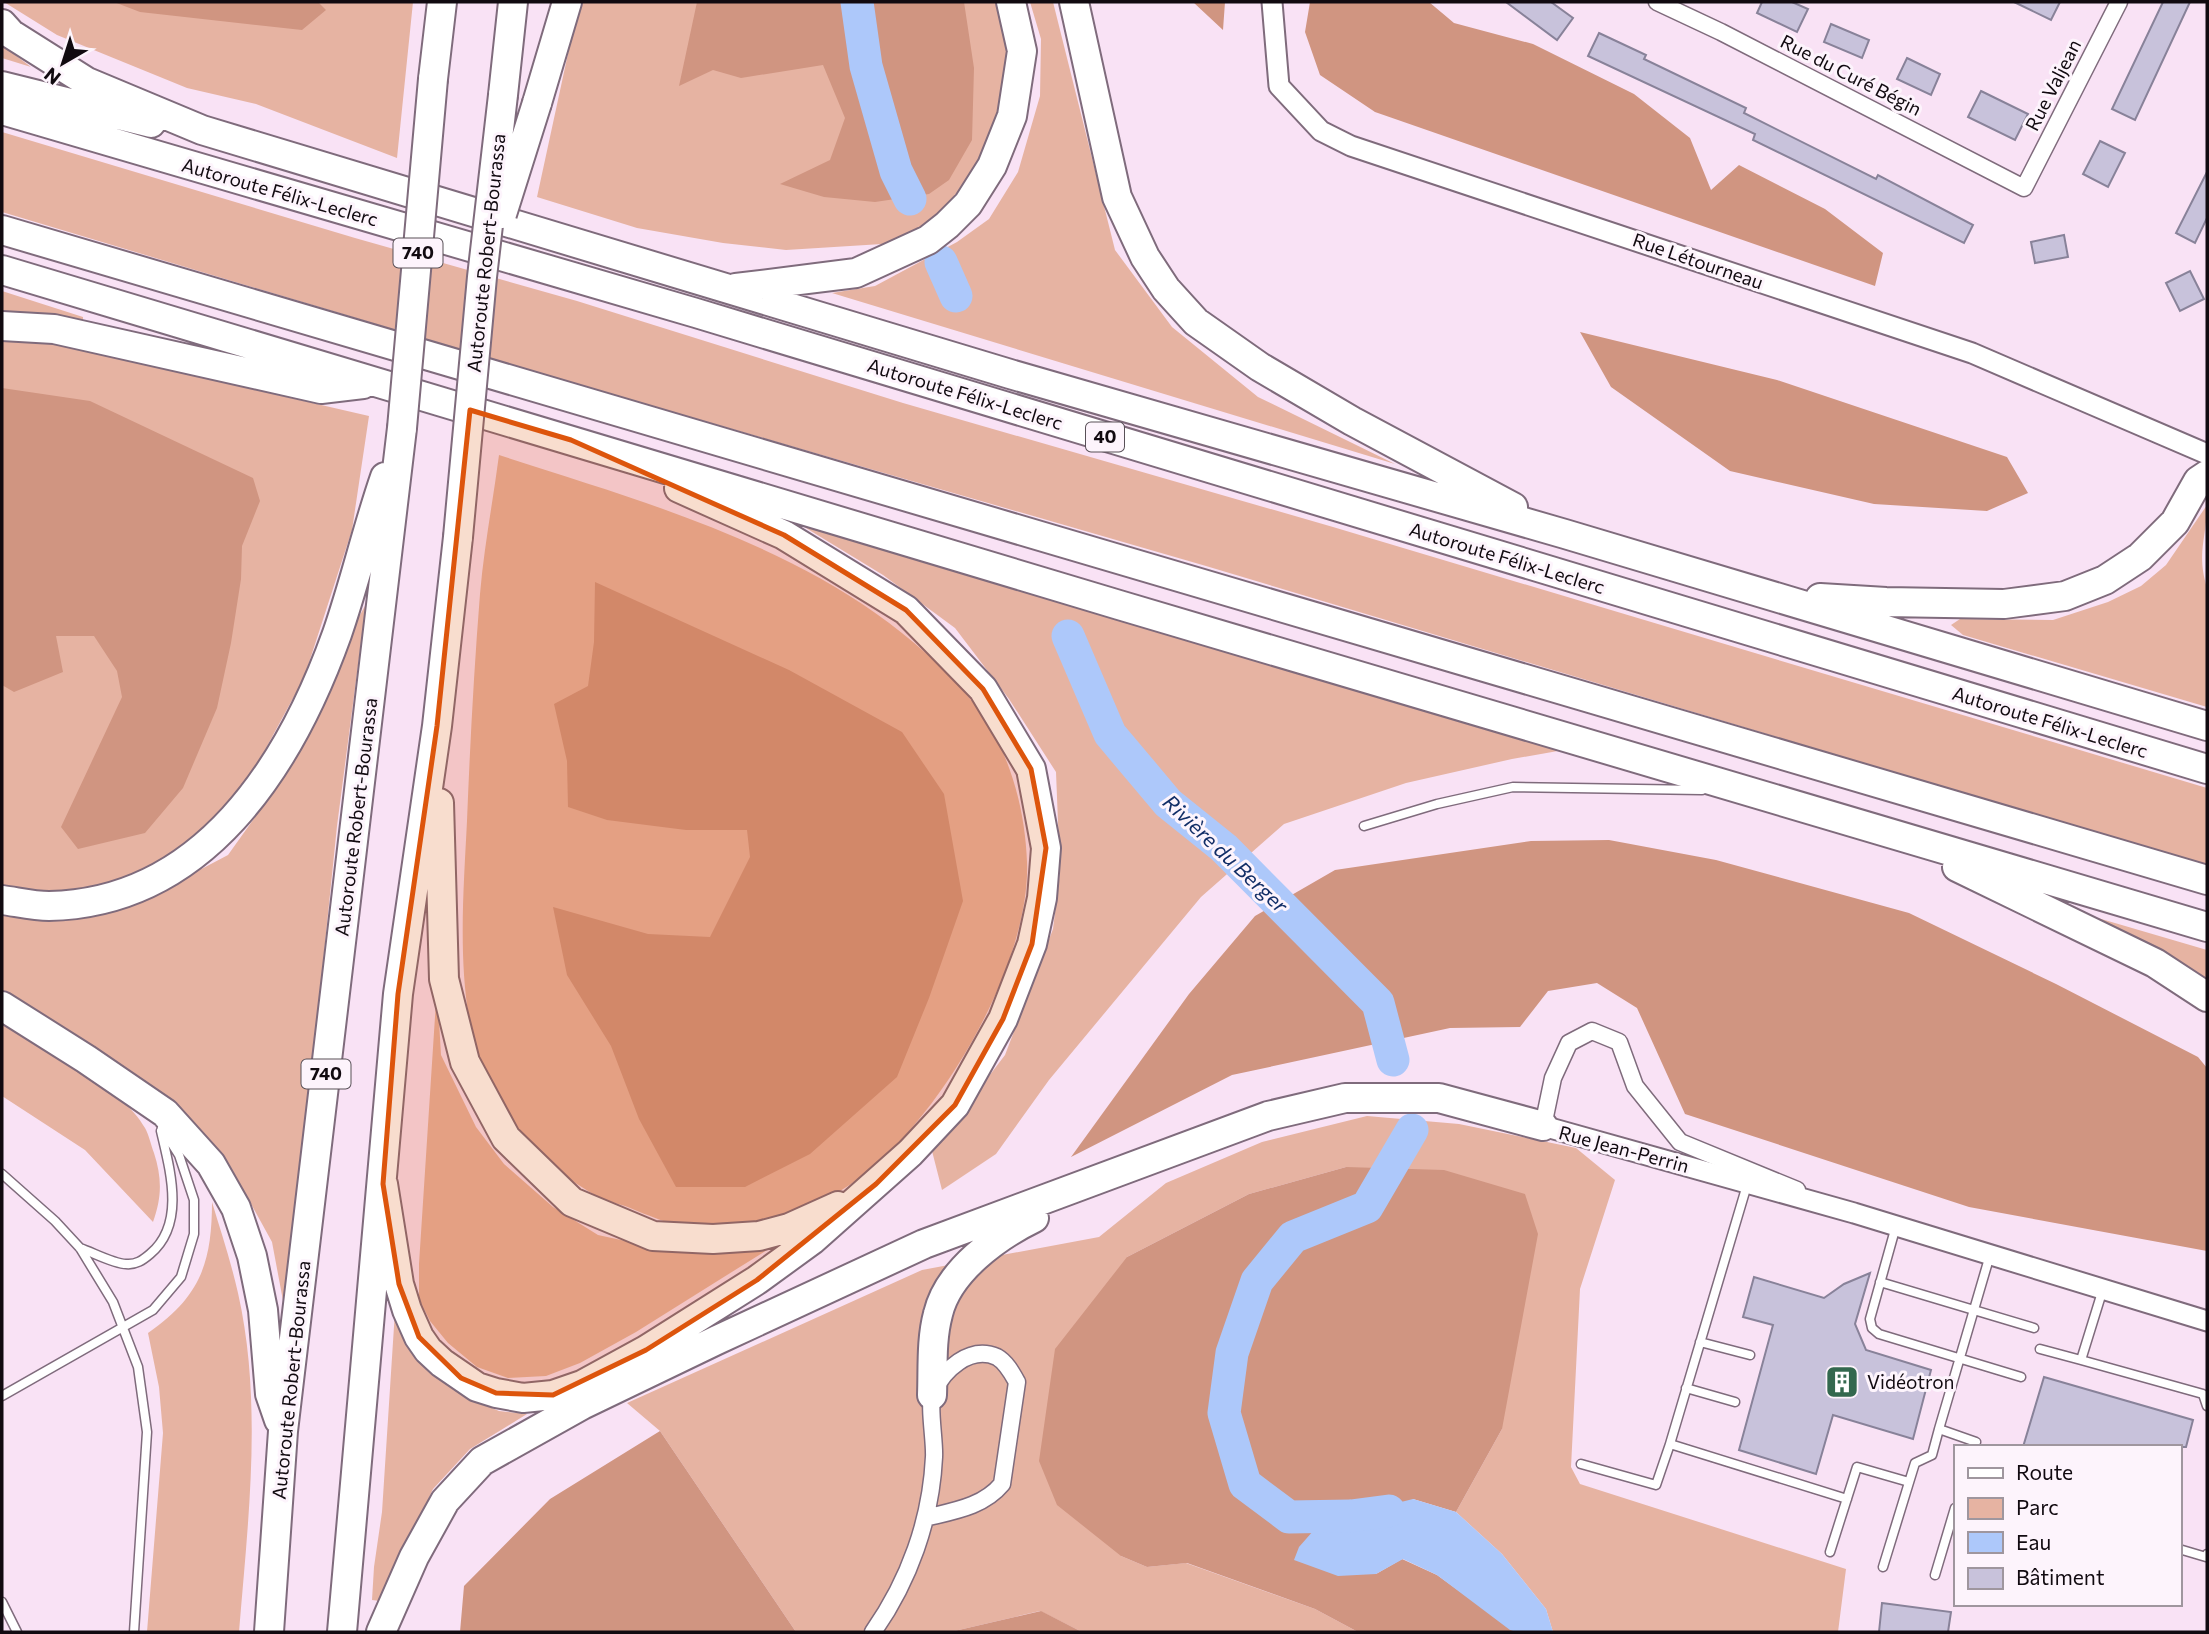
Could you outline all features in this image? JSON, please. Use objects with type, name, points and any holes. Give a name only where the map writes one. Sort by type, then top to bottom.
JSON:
[{"type":"highway","name":"740","points":[[382,516],[402,428],[442,2]]},
{"type":"highway","name":"Autoroute Robert-Bourassa","points":[[342,1632],[398,994],[437,726],[482,276],[513,2]]},
{"type":"highway","points":[[482,276],[567,2]]},
{"type":"highway","points":[[727,290],[856,273],[928,240],[968,204],[992,166],[1012,116],[1022,51],[1011,2]]},
{"type":"highway","points":[[1074,2],[1117,197],[1144,257],[1166,289],[1196,322],[1260,367],[1352,421],[1565,534]]},
{"type":"highway","points":[[2,24],[12,34],[87,82],[202,130],[727,290],[1565,534],[2207,726]]},
{"type":"highway","points":[[2,86],[150,123],[202,130]]},
{"type":"highway","name":"Autoroute Félix-Leclerc","points":[[2,110],[696,313],[2207,769]]},
{"type":"highway","points":[[2,230],[2207,880]]},
{"type":"highway","points":[[2,270],[1132,609],[2207,927]]},
{"type":"highway","points":[[2,326],[54,329],[321,388],[377,382]]},
{"type":"highway","points":[[383,1184],[399,1284],[407,1310],[419,1337],[442,1363],[461,1378],[496,1393],[523,1398],[553,1395],[582,1385],[646,1350],[757,1280],[812,1240],[910,1153],[954,1105],[1003,1019],[1032,944],[1042,898],[1046,848],[1031,769],[983,690],[906,610],[785,535],[571,440]]},
{"type":"highway","points":[[1765,594],[1886,602],[2004,604],[2065,596],[2105,580],[2140,557],[2175,522],[2199,481],[2207,475]]},
{"type":"highway","name":"Autoroute Robert-Bourassa","points":[[269,1632],[284,1431],[382,516]]},
{"type":"highway","points":[[2,900],[47,906],[83,903],[131,891],[172,871],[220,835],[247,803],[283,752],[337,634],[382,516]]},
{"type":"highway","points":[[437,726],[444,979],[465,1062],[506,1138],[572,1202],[653,1236],[713,1239],[759,1236],[789,1228],[863,1195]]},
{"type":"highway","points":[[1885,832],[2155,963],[2207,997]]},
{"type":"highway","points":[[2,1006],[165,1113],[211,1164],[236,1209],[252,1255],[263,1310],[270,1394],[284,1431]]},
{"type":"highway","points":[[381,1632],[414,1557],[445,1501],[482,1461],[582,1405],[924,1244],[1268,1116],[1345,1098],[1439,1098],[1543,1126]]},
{"type":"highway","points":[[932,1395],[933,1342],[938,1313],[947,1289],[990,1243],[1024,1223],[1159,1156]]},
{"type":"street","name":"Rue Létourneau","points":[[1272,2],[1279,86],[1321,131],[1351,146],[1972,353],[2207,454]]},
{"type":"street","name":"Rue du Curé Bégin","points":[[1657,2],[1733,38],[2024,188]]},
{"type":"street","name":"Rue Valjean","points":[[2024,188],[2119,2]]},
{"type":"street","name":"Rue Jean-Perrin","points":[[1854,1213],[1680,1142],[1635,1086],[1619,1042],[1592,1031],[1569,1043],[1553,1078],[1543,1126],[1854,1213],[2207,1321]]},
{"type":"street","points":[[873,1632],[888,1610],[911,1564],[925,1518],[934,1457],[932,1395],[948,1370],[964,1358],[981,1354],[998,1357],[1009,1368],[1017,1382],[1002,1484],[993,1495],[978,1504],[925,1518]]},
{"type":"lane","points":[[1364,826],[1437,804],[1513,787],[1753,792]]},
{"type":"lane","points":[[126,1085],[151,1115]]},
{"type":"lane","points":[[2,1396],[153,1310],[181,1277],[194,1234],[194,1200],[179,1155],[160,1125],[173,1180],[171,1225],[157,1249],[141,1262],[125,1265],[80,1248]]},
{"type":"lane","points":[[2,1174],[55,1221],[80,1248],[113,1303],[141,1380],[147,1432],[134,1632]]},
{"type":"lane","points":[[1581,1464],[1656,1485],[1748,1183]]},
{"type":"lane","points":[[1896,1226],[1870,1319],[1872,1328],[1879,1334],[2021,1377]]},
{"type":"lane","points":[[1883,1567],[1915,1462],[1932,1455],[1990,1255]]},
{"type":"lane","points":[[1880,1282],[2034,1328]]},
{"type":"lane","points":[[2081,1360],[2103,1289]]},
{"type":"lane","points":[[1700,1342],[1750,1355]]},
{"type":"lane","points":[[2040,1349],[2203,1394],[2207,1406]]},
{"type":"lane","points":[[1686,1388],[1735,1402]]},
{"type":"lane","points":[[1939,1429],[1976,1442],[1975,1445]]},
{"type":"lane","points":[[1670,1444],[1847,1499]]},
{"type":"lane","points":[[1830,1552],[1857,1467],[1909,1482]]},
{"type":"lane","points":[[1935,1575],[1954,1511]]},
{"type":"lane","points":[[2181,1550],[2206,1557],[2207,1554]]},
{"type":"lane","points":[[2,1602],[17,1632]]},
{"type":"highlighted area","points":[[470,410],[571,440],[784,535],[906,610],[983,689],[1031,769],[1046,848],[1032,944],[1003,1019],[955,1105],[876,1184],[757,1280],[646,1350],[553,1395],[496,1393],[461,1378],[419,1337],[399,1284],[383,1184],[398,994],[437,726]]},
{"type":"green space","points":[[4,2],[413,2],[397,158],[256,104],[187,88],[57,35]]},
{"type":"green space","points":[[583,2],[996,2],[1010,45],[1003,95],[990,137],[967,182],[920,232],[882,244],[786,250],[723,243],[637,228],[537,197],[569,49]]},
{"type":"green space","points":[[1030,2],[1053,2],[1115,250],[1172,327],[1258,397],[1395,464],[832,293],[875,286],[957,242],[989,219],[1018,172],[1040,96],[1041,39]]},
{"type":"green space","points":[[2,45],[31,67],[2,58]]},
{"type":"green space","points":[[2,132],[355,238],[577,301],[903,403],[1333,527],[2207,788],[2207,866],[1206,566],[559,379],[2,212]]},
{"type":"green space","points":[[2,291],[83,317],[83,322],[2,314]]},
{"type":"green space","points":[[2,340],[45,341],[369,416],[352,530],[304,678],[246,785],[203,835],[122,881],[69,891],[15,894],[2,890]]},
{"type":"green space","points":[[499,455],[691,519],[754,545],[815,575],[872,611],[925,652],[985,718],[1005,757],[1023,819],[1027,862],[1024,903],[1013,948],[995,995],[972,1041],[915,1124],[883,1158],[851,1184],[801,1210],[745,1225],[698,1229],[666,1222],[595,1195],[549,1162],[522,1134],[499,1103],[478,1057],[465,991],[464,887],[480,594]]},
{"type":"green space","points":[[2207,505],[2202,564],[2207,588],[2207,707],[1963,635],[1951,625],[1960,619],[2053,620],[2108,602],[2141,586],[2166,565]]},
{"type":"green space","points":[[801,525],[1569,749],[1406,783],[1284,824],[1201,897],[1049,1080],[996,1154],[942,1190],[932,1151],[1005,1055],[1053,929],[1060,873],[1056,772],[1009,699],[955,628],[883,575]]},
{"type":"green space","points":[[366,604],[337,826],[292,1265],[284,1306],[272,1242],[229,1164],[175,1108],[2,993],[2,909],[51,920],[137,903],[228,855],[295,761],[345,642]]},
{"type":"green space","points":[[2091,916],[2207,950],[2207,983],[2093,924]]},
{"type":"green space","points":[[437,986],[441,1055],[476,1127],[504,1164],[553,1207],[598,1235],[667,1250],[767,1250],[636,1332],[580,1363],[546,1376],[508,1378],[477,1367],[448,1343],[430,1321],[419,1299]]},
{"type":"green space","points":[[2,1022],[101,1083],[134,1113],[148,1134],[158,1171],[160,1188],[153,1222],[85,1150],[2,1096]]},
{"type":"green space","points":[[1367,1116],[1459,1124],[1576,1148],[1615,1180],[1580,1289],[1571,1467],[1580,1484],[1846,1569],[1838,1632],[1553,1632],[1546,1609],[1502,1554],[1456,1512],[1502,1429],[1346,1167],[1249,1194],[1127,1257],[1121,1556],[1147,1567],[1186,1563],[1315,1609],[1358,1632],[1082,1632],[1040,1611],[950,1632],[796,1632],[660,1431],[627,1403],[922,1270],[1099,1237],[1166,1183],[1262,1142]]},
{"type":"green space","points":[[212,1202],[238,1293],[250,1377],[251,1462],[239,1632],[147,1632],[163,1433],[159,1387],[148,1333],[180,1306],[200,1277],[209,1243]]},
{"type":"green space","points":[[395,1311],[408,1348],[433,1375],[468,1398],[499,1411],[527,1414],[470,1449],[433,1489],[380,1601],[372,1600],[382,1512]]},
{"type":"shaded area","points":[[114,2],[318,2],[326,10],[302,30],[140,12]]},
{"type":"shaded area","points":[[697,2],[964,2],[974,68],[972,140],[949,180],[929,194],[875,202],[824,197],[780,184],[830,160],[845,118],[823,65],[741,78],[713,70],[679,86]]},
{"type":"shaded area","points":[[1193,2],[1225,2],[1223,30]]},
{"type":"shaded area","points":[[1310,2],[1429,2],[1454,23],[1533,44],[1634,94],[1690,138],[1711,190],[1739,165],[1825,209],[1883,253],[1875,286],[1375,112],[1320,75],[1305,32]]},
{"type":"shaded area","points":[[1580,332],[1777,380],[2007,457],[2028,493],[1987,511],[1874,504],[1730,471],[1611,387]]},
{"type":"shaded area","points":[[2,388],[90,401],[253,478],[260,501],[242,546],[241,579],[217,708],[183,788],[145,833],[78,849],[61,827],[122,697],[117,671],[94,636],[56,636],[63,672],[14,692],[2,685]]},
{"type":"shaded area","points":[[595,582],[789,670],[902,732],[944,794],[963,901],[929,998],[897,1077],[810,1154],[745,1187],[676,1187],[639,1119],[611,1046],[567,975],[553,907],[648,934],[710,937],[750,857],[747,830],[686,830],[607,820],[568,807],[567,761],[554,704],[588,686],[594,642]]},
{"type":"shaded area","points":[[1609,840],[1716,860],[1909,913],[2198,1057],[2207,1068],[2207,1251],[1969,1207],[1685,1114],[1637,1008],[1597,983],[1548,991],[1520,1027],[1450,1028],[1232,1075],[1071,1157],[1189,994],[1255,916],[1335,870],[1531,841]]},
{"type":"shaded area","points":[[1346,1167],[1444,1170],[1525,1194],[1538,1234],[1502,1429],[1456,1512],[1413,1499],[1376,1574],[1402,1559],[1437,1575],[1516,1632],[1358,1632],[1315,1609],[1187,1563],[1147,1567],[1121,1556],[1057,1505],[1039,1461],[1055,1349],[1127,1257],[1249,1194]]},
{"type":"shaded area","points":[[660,1431],[796,1632],[460,1632],[464,1586],[550,1499]]},
{"type":"shaded area","points":[[1041,1611],[1082,1632],[950,1632]]},
{"type":"water","points":[[1413,1499],[1456,1512],[1502,1554],[1546,1609],[1553,1632],[1510,1630],[1437,1575],[1403,1559],[1376,1574],[1338,1576],[1294,1560],[1299,1547],[1321,1522]]},
{"type":"building","points":[[1506,2],[1551,2],[1573,18],[1557,40]]},
{"type":"building","points":[[1762,2],[1792,2],[1808,9],[1797,32],[1757,13]]},
{"type":"building","points":[[2014,2],[2060,2],[2051,20]]},
{"type":"building","points":[[2163,2],[2190,2],[2135,120],[2112,109]]},
{"type":"building","points":[[1831,24],[1869,40],[1862,58],[1824,42]]},
{"type":"building","points":[[1599,33],[1646,55],[1644,59],[1746,108],[1744,113],[1876,179],[1878,175],[1973,225],[1964,243],[1753,140],[1755,134],[1588,56]]},
{"type":"building","points":[[1907,58],[1940,74],[1931,95],[1897,79]]},
{"type":"building","points":[[1981,91],[2028,114],[2015,140],[1968,117]]},
{"type":"building","points":[[2100,141],[2125,153],[2108,187],[2083,174]]},
{"type":"building","points":[[2207,172],[2207,218],[2195,243],[2176,233]]},
{"type":"building","points":[[2064,235],[2068,257],[2035,263],[2031,242]]},
{"type":"building","points":[[2190,271],[2204,299],[2180,311],[2166,283]]},
{"type":"building","name":"Vidéotron","points":[[1870,1273],[1855,1324],[1866,1350],[1931,1370],[1913,1439],[1833,1415],[1816,1474],[1739,1450],[1773,1325],[1743,1317],[1754,1277],[1824,1298],[1844,1284]]},
{"type":"building","points":[[2044,1377],[2193,1420],[2186,1447],[2024,1445]]},
{"type":"building","points":[[1882,1603],[1951,1612],[1948,1632],[1879,1632]]},
{"type":"waterway","name":"Rivière du Berger","points":[[857,2],[866,66],[896,171],[910,199]]},
{"type":"waterway","name":"Rivière du Berger","points":[[941,262],[956,296]]},
{"type":"waterway","name":"Rivière du Berger","points":[[1068,636],[1110,734],[1168,803],[1224,848],[1378,1003],[1393,1060]]},
{"type":"waterway","name":"Rivière du Berger","points":[[1389,1511],[1351,1516],[1289,1517],[1245,1484],[1224,1413],[1232,1353],[1257,1281],[1293,1237],[1367,1207],[1412,1130]]},
{"type":"place","name":"Vidéotron","points":[[1842,1382]]}]
